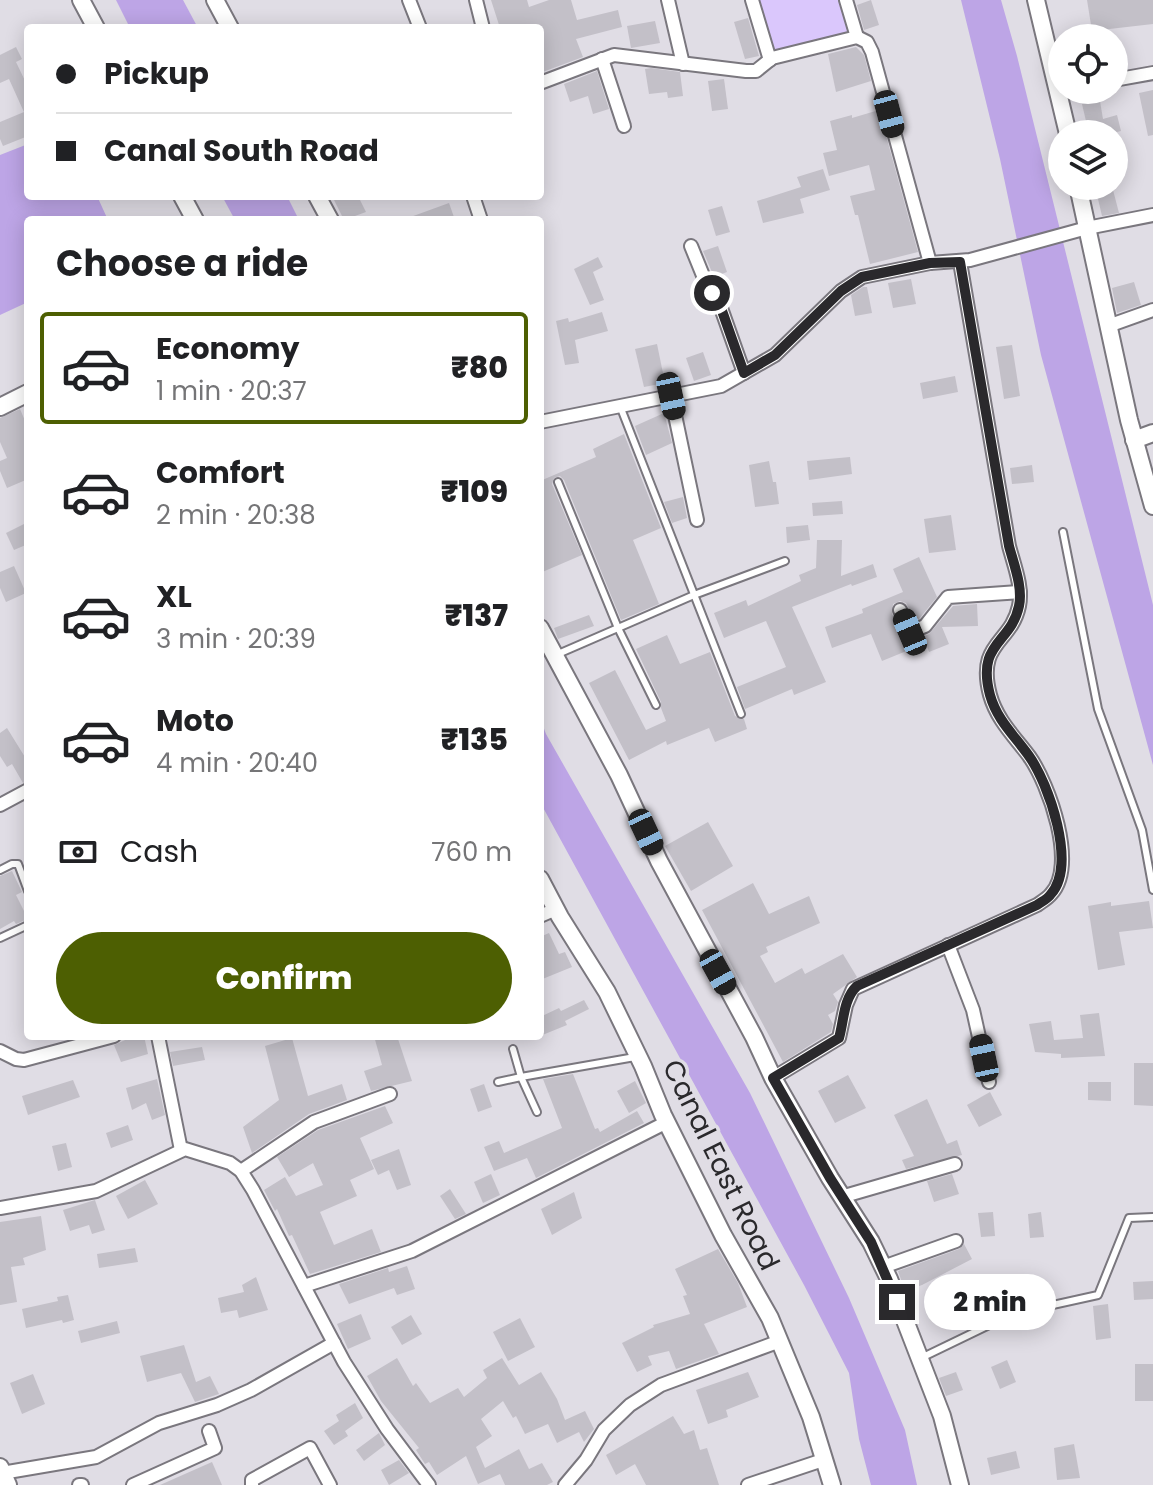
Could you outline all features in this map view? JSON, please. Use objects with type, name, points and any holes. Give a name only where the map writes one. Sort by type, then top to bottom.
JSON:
[{"type":"street","points":[[81,0],[94,24]]},
{"type":"street","points":[[215,0],[228,24]]},
{"type":"street","points":[[409,0],[418,24]]},
{"type":"street","points":[[476,0],[482,24]]},
{"type":"street","points":[[668,0],[683,64]]},
{"type":"street","points":[[752,0],[770,60]]},
{"type":"street","points":[[846,0],[857,37]]},
{"type":"street","points":[[1036,0],[1048,42]]},
{"type":"street","points":[[544,81],[614,55],[756,71],[770,60],[857,37],[867,42],[872,52],[930,263]]},
{"type":"street","points":[[602,59],[624,126]]},
{"type":"street","points":[[1128,77],[1153,73]]},
{"type":"street","points":[[1081,200],[1134,440],[1153,506]]},
{"type":"street","points":[[544,421],[721,386],[775,355],[851,283],[874,273],[930,263],[965,261],[1087,228],[1153,215]]},
{"type":"street","points":[[691,246],[721,308],[744,373]]},
{"type":"street","points":[[773,1078],[839,1038],[853,989],[1037,905],[1053,893],[1061,871],[1061,847],[1050,798],[1029,756],[1003,726],[990,696],[987,677],[989,653],[1014,621],[1020,592],[1009,546],[965,261]]},
{"type":"street","points":[[1108,326],[1153,310]]},
{"type":"street","points":[[671,396],[697,520]]},
{"type":"street","points":[[0,407],[24,398]]},
{"type":"street","points":[[1134,440],[1153,433]]},
{"type":"street","points":[[900,610],[910,632],[925,626],[948,597],[1020,592]]},
{"type":"street","points":[[544,636],[619,775],[659,861],[773,1078],[883,1267],[942,1416],[960,1485]]},
{"type":"street","points":[[2,800],[24,792]]},
{"type":"street","name":"Canal East Road","points":[[544,892],[607,992],[723,1235],[770,1318],[811,1417],[832,1485]]},
{"type":"street","points":[[544,914],[556,909]]},
{"type":"street","points":[[948,945],[973,1010],[989,1082]]},
{"type":"street","points":[[0,1051],[24,1060],[99,1040]]},
{"type":"street","points":[[159,1040],[181,1150]]},
{"type":"street","points":[[241,1171],[314,1122],[390,1094]]},
{"type":"street","points":[[304,1286],[412,1251],[667,1122]]},
{"type":"street","points":[[0,1208],[96,1191],[181,1150],[230,1163],[241,1171],[334,1343],[387,1429],[429,1485]]},
{"type":"street","points":[[841,1197],[955,1164]]},
{"type":"street","points":[[883,1267],[956,1241]]},
{"type":"street","points":[[565,1485],[580,1480],[604,1430],[630,1405],[661,1385],[780,1341]]},
{"type":"street","points":[[3,1475],[96,1457],[159,1423],[217,1405],[251,1390],[334,1343]]},
{"type":"street","points":[[133,1485],[215,1448],[209,1431]]},
{"type":"street","points":[[252,1485],[252,1480],[310,1448],[330,1485]]},
{"type":"street","points":[[748,1485],[823,1460]]},
{"type":"lane","points":[[620,406],[741,714]]},
{"type":"lane","points":[[558,482],[618,628],[656,705]]},
{"type":"lane","points":[[1063,532],[1098,709],[1142,830],[1153,890]]},
{"type":"lane","points":[[554,655],[694,595],[785,561]]},
{"type":"lane","points":[[0,870],[18,864],[24,880]]},
{"type":"lane","points":[[0,938],[24,927]]},
{"type":"lane","points":[[513,1049],[521,1077],[537,1112]]},
{"type":"lane","points":[[498,1082],[639,1057]]},
{"type":"lane","points":[[919,1359],[1012,1314],[1098,1295],[1129,1218],[1153,1217]]},
{"type":"shaded area","points":[[116,0],[183,0],[196,24],[128,24]]},
{"type":"shaded area","points":[[758,0],[846,0],[857,35],[772,56]]},
{"type":"shaded area","points":[[961,0],[1001,0],[1017,56],[1048,181],[1048,200],[1053,200],[1153,605],[1153,765],[1041,355],[1000,159]]},
{"type":"shaded area","points":[[24,146],[24,200],[99,200],[106,216],[24,216],[24,304],[0,315],[0,155]]},
{"type":"shaded area","points":[[224,200],[289,200],[297,216],[233,216]]},
{"type":"shaded area","points":[[544,729],[750,1093],[849,1298],[905,1430],[917,1485],[871,1485],[859,1439],[849,1373],[544,809]]},
{"type":"building","points":[[491,0],[527,0],[529,7],[549,0],[571,0],[577,20],[618,10],[622,27],[576,39],[583,57],[544,72],[544,24],[499,24]]},
{"type":"building","points":[[871,0],[879,25],[864,30],[857,5]]},
{"type":"building","points":[[1087,0],[1153,0],[1153,24],[1128,27],[1128,24],[1091,24]]},
{"type":"building","points":[[748,18],[759,56],[745,59],[734,22]]},
{"type":"building","points":[[655,21],[660,43],[631,48],[627,26]]},
{"type":"building","points":[[16,47],[22,59],[16,62],[24,79],[24,112],[9,79],[0,83],[0,55]]},
{"type":"building","points":[[856,47],[864,55],[871,81],[836,92],[828,54]]},
{"type":"building","points":[[645,69],[680,72],[683,96],[668,98],[667,92],[649,94]]},
{"type":"building","points":[[597,71],[609,109],[593,114],[588,96],[570,102],[564,84]]},
{"type":"building","points":[[724,79],[728,109],[712,111],[708,81]]},
{"type":"building","points":[[1153,90],[1153,135],[1148,136],[1139,93]]},
{"type":"building","points":[[1082,104],[1100,104],[1103,119],[1117,115],[1118,120],[1086,120]]},
{"type":"building","points":[[879,110],[918,252],[870,264],[850,196],[875,190],[869,165],[829,176],[823,153],[837,150],[830,121]]},
{"type":"building","points":[[24,112],[24,138],[3,146],[0,122]]},
{"type":"building","points":[[823,169],[830,190],[800,199],[804,213],[763,223],[757,201],[801,187],[797,177]]},
{"type":"building","points":[[334,200],[360,200],[366,212],[355,216],[342,216]]},
{"type":"building","points":[[1098,200],[1116,200],[1119,213],[1102,216]]},
{"type":"building","points":[[449,203],[454,216],[413,216]]},
{"type":"building","points":[[722,206],[730,232],[716,236],[708,210]]},
{"type":"building","points":[[718,246],[727,272],[714,277],[703,251]]},
{"type":"building","points":[[598,257],[603,267],[593,272],[604,300],[590,305],[574,269]]},
{"type":"building","points":[[911,279],[916,304],[893,308],[888,283]]},
{"type":"building","points":[[1134,282],[1141,305],[1117,313],[1112,288]]},
{"type":"building","points":[[867,287],[872,313],[855,316],[851,295]]},
{"type":"building","points":[[602,312],[608,331],[575,340],[579,363],[565,365],[556,321],[568,318],[569,322]]},
{"type":"building","points":[[657,344],[665,383],[644,387],[635,349]]},
{"type":"building","points":[[1012,345],[1020,396],[1004,399],[996,347]]},
{"type":"building","points":[[703,352],[711,375],[694,381],[686,358]]},
{"type":"building","points":[[955,376],[958,392],[923,399],[920,383]]},
{"type":"building","points":[[20,409],[24,418],[24,481],[7,488],[0,471],[0,461],[7,458],[0,442],[0,418]]},
{"type":"building","points":[[664,413],[672,443],[646,455],[635,426]]},
{"type":"building","points":[[624,434],[661,528],[633,540],[659,604],[621,620],[560,476],[554,478],[552,484],[582,555],[544,571],[544,479],[596,457],[593,449]]},
{"type":"building","points":[[850,457],[852,474],[809,480],[807,461]]},
{"type":"building","points":[[769,461],[779,504],[755,507],[749,465]]},
{"type":"building","points":[[1032,465],[1034,482],[1012,484],[1010,468]]},
{"type":"building","points":[[683,497],[687,518],[672,523],[664,502]]},
{"type":"building","points":[[842,501],[843,514],[813,516],[812,503]]},
{"type":"building","points":[[951,515],[956,550],[929,553],[924,519]]},
{"type":"building","points":[[24,524],[24,546],[14,550],[6,533]]},
{"type":"building","points":[[808,525],[810,540],[787,543],[786,527]]},
{"type":"building","points":[[817,540],[842,540],[841,576],[873,564],[877,577],[792,607],[826,682],[794,695],[792,689],[745,709],[737,687],[786,667],[766,621],[724,638],[714,613],[746,600],[748,606],[801,581],[799,575],[816,568]]},
{"type":"building","points":[[919,557],[937,597],[915,620],[906,603],[900,601],[893,604],[892,614],[904,639],[913,641],[929,634],[953,606],[977,604],[978,626],[942,627],[949,644],[929,652],[926,643],[882,661],[871,634],[832,648],[825,627],[863,613],[862,609],[903,592],[893,569]]},
{"type":"building","points":[[14,566],[24,594],[6,602],[0,588],[0,572]]},
{"type":"building","points":[[589,615],[594,626],[558,639],[554,628]]},
{"type":"building","points":[[667,635],[680,664],[710,652],[735,716],[744,719],[747,729],[715,742],[709,728],[667,745],[666,741],[629,760],[589,683],[615,670],[646,730],[666,721],[661,702],[636,649]]},
{"type":"building","points":[[7,728],[24,756],[24,783],[12,764],[7,767],[0,756],[0,733]]},
{"type":"building","points":[[708,822],[733,866],[691,891],[665,846]]},
{"type":"building","points":[[12,871],[22,892],[16,895],[24,911],[24,921],[16,924],[14,921],[0,929],[0,876]]},
{"type":"building","points":[[753,883],[769,914],[809,896],[820,923],[766,947],[768,952],[760,956],[775,983],[802,968],[805,974],[843,954],[857,977],[833,994],[838,1002],[835,1011],[828,1015],[833,1024],[831,1032],[783,1062],[702,910]]},
{"type":"building","points":[[1149,901],[1153,928],[1119,932],[1125,965],[1098,970],[1088,906]]},
{"type":"building","points":[[549,933],[559,954],[565,952],[572,967],[544,978],[544,935]]},
{"type":"building","points":[[584,1000],[589,1009],[565,1021],[567,1025],[544,1034],[544,1015],[559,1008],[561,1011]]},
{"type":"building","points":[[1099,1013],[1105,1056],[1061,1058],[1061,1054],[1035,1052],[1029,1024],[1051,1021],[1054,1040],[1083,1038],[1080,1015]]},
{"type":"building","points":[[125,1040],[145,1040],[148,1054],[121,1062],[114,1045]]},
{"type":"building","points":[[293,1040],[308,1096],[342,1084],[347,1100],[309,1114],[252,1153],[243,1127],[279,1100],[265,1046]]},
{"type":"building","points":[[375,1040],[398,1040],[412,1081],[371,1091],[364,1071],[382,1065]]},
{"type":"building","points":[[202,1047],[205,1060],[173,1066],[170,1052]]},
{"type":"building","points":[[1134,1063],[1153,1063],[1153,1106],[1134,1105]]},
{"type":"building","points":[[573,1074],[595,1129],[598,1128],[600,1132],[637,1111],[644,1123],[536,1178],[527,1158],[494,1171],[484,1147],[499,1141],[504,1153],[562,1128],[543,1079]]},
{"type":"building","points":[[848,1075],[866,1108],[835,1123],[818,1091]]},
{"type":"building","points":[[157,1079],[165,1115],[152,1120],[146,1103],[132,1110],[126,1088]]},
{"type":"building","points":[[73,1080],[80,1097],[28,1115],[22,1096]]},
{"type":"building","points":[[635,1081],[646,1103],[629,1113],[617,1091]]},
{"type":"building","points":[[1088,1082],[1111,1082],[1111,1101],[1088,1100]]},
{"type":"building","points":[[484,1084],[492,1107],[478,1112],[470,1089]]},
{"type":"building","points":[[990,1092],[1002,1115],[979,1127],[967,1105]]},
{"type":"building","points":[[927,1099],[947,1144],[957,1140],[962,1155],[906,1169],[902,1160],[914,1156],[894,1115]]},
{"type":"building","points":[[385,1106],[393,1123],[360,1138],[374,1169],[350,1180],[357,1196],[320,1212],[334,1245],[372,1229],[381,1252],[310,1274],[292,1235],[289,1236],[264,1190],[285,1177],[296,1196],[323,1185],[313,1163],[289,1177],[277,1157],[318,1130]]},
{"type":"building","points":[[128,1125],[133,1140],[111,1148],[106,1133]]},
{"type":"building","points":[[66,1143],[72,1167],[58,1171],[52,1146]]},
{"type":"building","points":[[399,1149],[411,1185],[397,1190],[389,1170],[378,1175],[371,1160]]},
{"type":"building","points":[[491,1174],[500,1195],[483,1203],[474,1182]]},
{"type":"building","points":[[952,1174],[959,1194],[934,1202],[927,1181]]},
{"type":"building","points":[[145,1180],[158,1204],[128,1219],[116,1196]]},
{"type":"building","points":[[450,1189],[466,1214],[455,1219],[440,1196]]},
{"type":"building","points":[[574,1192],[582,1218],[552,1235],[541,1209]]},
{"type":"building","points":[[95,1200],[105,1230],[92,1234],[89,1225],[70,1231],[63,1210]]},
{"type":"building","points":[[993,1212],[995,1236],[981,1237],[978,1213]]},
{"type":"building","points":[[1041,1212],[1044,1237],[1030,1238],[1028,1214]]},
{"type":"building","points":[[41,1216],[46,1250],[23,1258],[25,1265],[11,1267],[17,1302],[0,1305],[0,1222]]},
{"type":"building","points":[[964,1244],[972,1259],[905,1291],[898,1271],[959,1249]]},
{"type":"building","points":[[135,1248],[138,1262],[99,1268],[97,1254]]},
{"type":"building","points":[[718,1249],[738,1283],[747,1307],[704,1324],[719,1354],[676,1369],[669,1351],[648,1356],[652,1365],[637,1372],[622,1343],[653,1325],[690,1314],[683,1296],[687,1295],[675,1269]]},
{"type":"building","points":[[407,1266],[415,1289],[397,1295],[394,1288],[349,1304],[339,1284],[388,1268],[389,1272]]},
{"type":"building","points":[[256,1277],[268,1310],[239,1318],[237,1310],[221,1313],[218,1298],[244,1292],[242,1285]]},
{"type":"building","points":[[1153,1281],[1153,1299],[1134,1300],[1133,1282]]},
{"type":"building","points":[[68,1295],[74,1320],[26,1328],[22,1309],[58,1301],[57,1297]]},
{"type":"building","points":[[1108,1304],[1111,1338],[1096,1340],[1093,1306]]},
{"type":"building","points":[[361,1314],[371,1339],[348,1349],[337,1324]]},
{"type":"building","points":[[411,1315],[422,1334],[402,1345],[391,1327]]},
{"type":"building","points":[[520,1318],[535,1347],[508,1361],[493,1332]]},
{"type":"building","points":[[117,1321],[120,1333],[81,1343],[78,1331]]},
{"type":"building","points":[[184,1345],[196,1382],[210,1376],[219,1394],[195,1402],[181,1373],[147,1382],[140,1356]]},
{"type":"building","points":[[397,1358],[413,1386],[416,1383],[430,1403],[458,1388],[464,1397],[487,1378],[483,1370],[502,1358],[519,1385],[541,1372],[565,1420],[585,1411],[594,1429],[584,1442],[579,1432],[557,1443],[548,1424],[525,1434],[516,1416],[513,1418],[503,1401],[481,1419],[492,1436],[476,1447],[485,1468],[519,1449],[529,1469],[542,1463],[553,1482],[547,1485],[505,1485],[500,1474],[478,1484],[466,1456],[437,1475],[429,1462],[425,1464],[416,1450],[419,1448],[381,1401],[367,1376]]},
{"type":"building","points":[[1007,1360],[1016,1382],[1000,1389],[991,1367]]},
{"type":"building","points":[[1135,1364],[1153,1364],[1153,1401],[1135,1401]]},
{"type":"building","points":[[748,1372],[759,1397],[726,1410],[728,1417],[708,1424],[696,1390]]},
{"type":"building","points":[[956,1372],[963,1390],[946,1396],[939,1378]]},
{"type":"building","points":[[33,1374],[45,1404],[22,1414],[10,1383]]},
{"type":"building","points":[[355,1403],[363,1418],[345,1431],[348,1436],[334,1445],[324,1431],[339,1421],[336,1415]]},
{"type":"building","points":[[673,1416],[684,1434],[694,1430],[700,1450],[707,1448],[719,1485],[646,1485],[635,1464],[616,1475],[606,1455]]},
{"type":"building","points":[[379,1433],[385,1445],[364,1461],[356,1450]]},
{"type":"building","points":[[1074,1444],[1080,1478],[1057,1480],[1054,1448]]},
{"type":"building","points":[[1016,1451],[1020,1468],[991,1475],[987,1458]]},
{"type":"building","points":[[399,1460],[409,1473],[389,1485],[381,1470]]},
{"type":"building","points":[[212,1462],[222,1485],[160,1485]]},
{"type":"route","points":[[712,293],[721,308],[744,373],[775,355],[841,291],[862,277],[930,263],[960,262],[992,454],[1020,592],[1014,621],[989,653],[987,677],[990,696],[1003,726],[1029,756],[1042,778],[1050,798],[1061,847],[1061,871],[1053,893],[1037,905],[857,986],[846,1005],[839,1038],[773,1078],[871,1242],[897,1302]]}]
